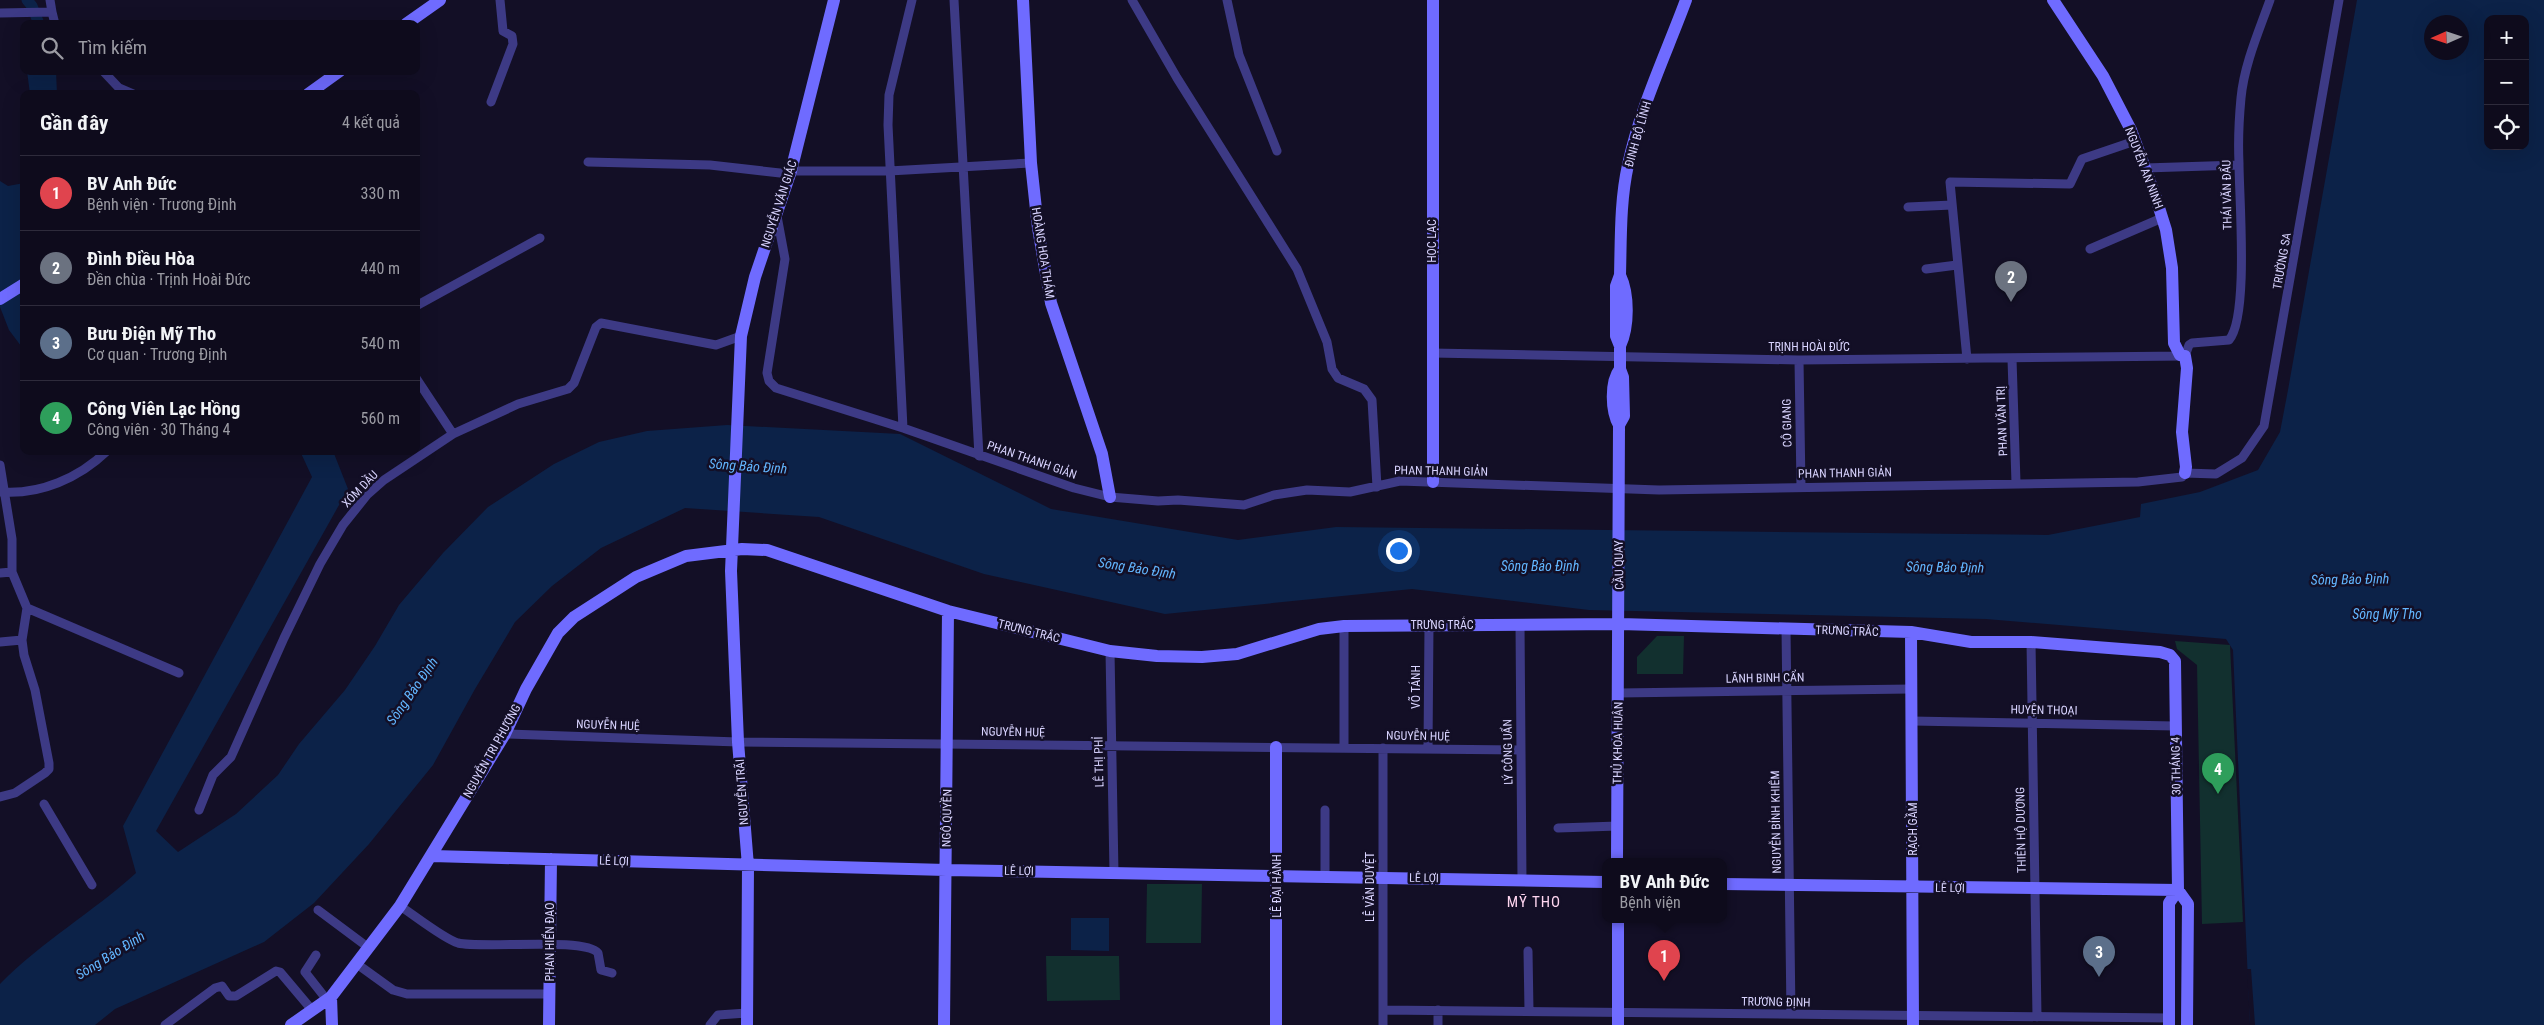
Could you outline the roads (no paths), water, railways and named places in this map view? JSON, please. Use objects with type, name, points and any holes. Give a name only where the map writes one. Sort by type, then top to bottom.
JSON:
[{"type":"street","points":[[50,0],[50,12],[53,20]]},
{"type":"street","points":[[412,20],[440,0]]},
{"type":"street","points":[[491,102],[513,44],[512,36],[503,31],[500,0]]},
{"type":"street","name":"NGUYỄN VĂN GIÁC","points":[[739,380],[741,336],[755,277],[790,172],[834,0]]},
{"type":"street","points":[[903,428],[889,171],[889,95],[912,0]]},
{"type":"street","points":[[954,0],[979,456]]},
{"type":"street","name":"HOÀNG HOA THÁM","points":[[1023,0],[1031,163],[1038,228],[1051,303],[1102,454],[1110,497]]},
{"type":"street","points":[[1132,0],[1177,78],[1297,269],[1327,342],[1332,369],[1338,378],[1357,384],[1369,393],[1372,400],[1377,487]]},
{"type":"street","points":[[1227,0],[1239,55],[1278,151]]},
{"type":"street","name":"HỌC LẠC","points":[[1433,0],[1433,482]]},
{"type":"street","name":"ĐINH BỘ LĨNH","points":[[1618,506],[1619,425],[1624,416],[1623,377],[1620,357],[1625,335],[1625,286],[1620,275],[1623,196],[1627,167],[1646,105],[1686,0]]},
{"type":"street","name":"NGUYỄN AN NINH","points":[[2053,0],[2103,76],[2134,141],[2162,218],[2172,268],[2174,343],[2182,355],[2187,368],[2182,432],[2185,473]]},
{"type":"street","name":"THÁI VĂN ĐẨU","points":[[2182,355],[2192,343],[2204,341],[2222,342],[2233,335],[2241,274],[2239,165],[2241,97],[2246,73],[2270,0]]},
{"type":"street","name":"TRƯỜNG SA","points":[[2185,473],[2216,474],[2242,458],[2264,426],[2339,0]]},
{"type":"street","points":[[4,13],[50,12]]},
{"type":"street","points":[[108,75],[124,90]]},
{"type":"street","points":[[314,90],[334,75]]},
{"type":"street","points":[[1966,359],[1950,182],[2070,184],[2082,159],[2134,141]]},
{"type":"street","points":[[588,162],[710,165],[790,172],[889,171],[1031,163]]},
{"type":"street","points":[[2145,168],[2239,165]]},
{"type":"street","points":[[1908,207],[1952,205]]},
{"type":"street","name":"PHAN THANH GIẢN","points":[[776,213],[785,259],[767,365],[769,381],[776,388],[903,428],[1074,488],[1110,497],[1244,505],[1274,495],[1306,490],[1350,492],[1377,487],[1386,482],[1400,481],[1618,490],[2138,482],[2169,480],[2182,477],[2185,473]]},
{"type":"street","points":[[2090,249],[2162,218]]},
{"type":"street","points":[[420,304],[540,238]]},
{"type":"street","points":[[1926,269],[1957,265]]},
{"type":"street","points":[[0,299],[20,286]]},
{"type":"street","name":"XÓM DẦU","points":[[199,810],[212,775],[231,757],[284,638],[320,564],[343,525],[367,495],[384,480],[453,434],[518,404],[568,389],[574,383],[596,327],[601,323],[716,345],[741,336]]},
{"type":"street","name":"TRỊNH HOÀI ĐỨC","points":[[1432,353],[1798,360],[2012,359],[2182,355]]},
{"type":"street","name":"PHAN VĂN TRỊ","points":[[2012,359],[2016,483]]},
{"type":"street","name":"CÔ GIANG","points":[[1798,360],[1801,487]]},
{"type":"street","name":"NGUYỄN TRÃI","points":[[739,380],[731,560],[738,742],[748,866],[747,1019]]},
{"type":"street","points":[[420,384],[453,434]]},
{"type":"street","points":[[3,492],[50,486],[79,474],[102,455]]},
{"type":"street","points":[[0,465],[12,539],[12,572],[27,608],[22,640],[45,741],[49,769],[15,793],[0,797]]},
{"type":"street","name":"CẦU QUAY","points":[[1618,506],[1620,620]]},
{"type":"street","name":"TRƯNG TRẮC","points":[[742,549],[768,550],[948,611],[1110,651],[1166,656],[1237,654],[1319,629],[1344,626],[1520,624],[1620,620],[1786,629],[1911,632],[1971,642],[2031,642],[2160,652]]},
{"type":"street","name":"NGUYỄN TRI PHƯƠNG","points":[[291,1025],[329,998],[400,906],[505,734],[526,689],[558,633],[574,617],[636,577],[686,556],[742,549]]},
{"type":"street","points":[[0,573],[12,572]]},
{"type":"street","points":[[27,608],[179,672]]},
{"type":"street","name":"NGÔ QUYỀN","points":[[944,1025],[948,611]]},
{"type":"street","name":"THỦ KHOA HUÂN","points":[[1618,858],[1620,620]]},
{"type":"street","name":"LÝ CÔNG UẨN","points":[[1520,624],[1522,880]]},
{"type":"street","name":"VÕ TÁNH","points":[[1428,749],[1429,625]]},
{"type":"street","points":[[1344,626],[1344,748]]},
{"type":"street","name":"NGUYỄN BỈNH KHIÊM","points":[[1786,629],[1791,1014]]},
{"type":"street","name":"RẠCH GẦM","points":[[1911,632],[1913,1021]]},
{"type":"street","points":[[0,642],[22,640]]},
{"type":"street","name":"THIÊN HỘ DƯƠNG","points":[[2031,642],[2037,1017]]},
{"type":"street","name":"LÊ THỊ PHỈ","points":[[1110,651],[1110,746],[1114,873]]},
{"type":"street","name":"30 THÁNG 4","points":[[2160,652],[2170,655],[2175,661],[2178,890],[2188,904],[2187,1021]]},
{"type":"street","name":"LÃNH BINH CẨN","points":[[1619,693],[1911,689]]},
{"type":"street","name":"HUYỆN THOẠI","points":[[1912,721],[2175,726]]},
{"type":"street","name":"NGUYỄN HUỆ","points":[[505,734],[738,742],[1520,750]]},
{"type":"street","name":"LÊ ĐẠI HÀNH","points":[[1276,747],[1276,1025]]},
{"type":"street","name":"LÊ VĂN DUYỆT","points":[[1383,748],[1383,1025]]},
{"type":"street","points":[[44,804],[92,885]]},
{"type":"street","points":[[1325,810],[1325,876]]},
{"type":"street","points":[[1558,828],[1618,826]]},
{"type":"street","name":"LÊ LỢI","points":[[432,856],[748,866],[1602,882]]},
{"type":"street","name":"PHAN HIỂN ĐẠO","points":[[550,1025],[551,860]]},
{"type":"street","name":"LÊ LỢI","points":[[1727,884],[2034,890],[2178,890]]},
{"type":"street","name":"30 THÁNG 4","points":[[2169,1022],[2168,903],[2178,890]]},
{"type":"street","points":[[400,906],[458,943],[549,944],[595,950],[599,957],[601,970],[612,973]]},
{"type":"street","points":[[318,910],[369,948]]},
{"type":"street","points":[[1618,923],[1618,1018]]},
{"type":"street","points":[[1528,951],[1529,1011]]},
{"type":"street","points":[[316,955],[305,972],[329,998],[332,1025]]},
{"type":"street","points":[[357,964],[387,986],[407,994],[550,994]]},
{"type":"street","points":[[165,1025],[215,988],[222,986],[229,996],[236,996],[276,971],[280,972],[312,1010]]},
{"type":"street","name":"TRƯƠNG ĐỊNH","points":[[1383,1010],[1529,1011],[1618,1018],[1791,1014],[1913,1021],[2037,1017],[2169,1022]]},
{"type":"street","points":[[1438,1010],[1438,1025]]},
{"type":"street","points":[[710,1025],[718,1014],[747,1019]]},
{"type":"street","points":[[2169,1022],[2187,1021]]},
{"type":"water","points":[[2357,0],[2544,0],[2544,1025],[2250,1025],[2233,650],[2226,639],[1986,619],[1589,610],[1412,589],[1165,614],[984,574],[819,517],[685,508],[601,548],[552,586],[515,622],[433,765],[369,844],[314,903],[264,942],[115,1009],[95,1025],[0,1025],[0,984],[32,954],[136,873],[123,826],[312,477],[302,455],[335,455],[348,489],[156,831],[178,852],[236,814],[278,775],[299,744],[345,690],[375,646],[399,605],[443,553],[488,507],[554,464],[599,442],[647,431],[727,425],[900,434],[1051,509],[1238,540],[1336,527],[2048,535],[2140,517],[2141,504],[2200,492],[2258,470],[2280,432]]},
{"type":"water","points":[[28,75],[56,75],[57,90],[29,90]]},
{"type":"water","points":[[0,181],[8,186],[20,184],[20,345],[9,330],[0,307]]},
{"type":"water","points":[[1071,918],[1109,918],[1109,951],[1071,950]]},
{"type":"waterway","points":[[27,0],[32,6],[37,20]]},
{"type":"place","name":"Đình Điều Hòa","points":[[2011,302]]},
{"type":"place","name":"Công Viên Lạc Hồng","points":[[2218,794]]},
{"type":"place","name":"Bưu Điện Mỹ Tho","points":[[2099,977]]},
{"type":"place","name":"BV Anh Đức","points":[[1664,981]]},
{"type":"district","name":"MỸ THO","points":[[1534,902]]},
{"type":"water label","name":"Sông Bảo Định","points":[[748,466]]},
{"type":"water label","name":"Sông Bảo Định","points":[[1540,566]]},
{"type":"water label","name":"Sông Bảo Định","points":[[1945,567]]},
{"type":"water label","name":"Sông Bảo Định","points":[[1137,568]]},
{"type":"water label","name":"Sông Bảo Định","points":[[2350,579]]},
{"type":"water label","name":"Sông Mỹ Tho","points":[[2387,614]]},
{"type":"water label","name":"Sông Bảo Định","points":[[412,691]]},
{"type":"water label","name":"Sông Bảo Định","points":[[110,955]]}]
